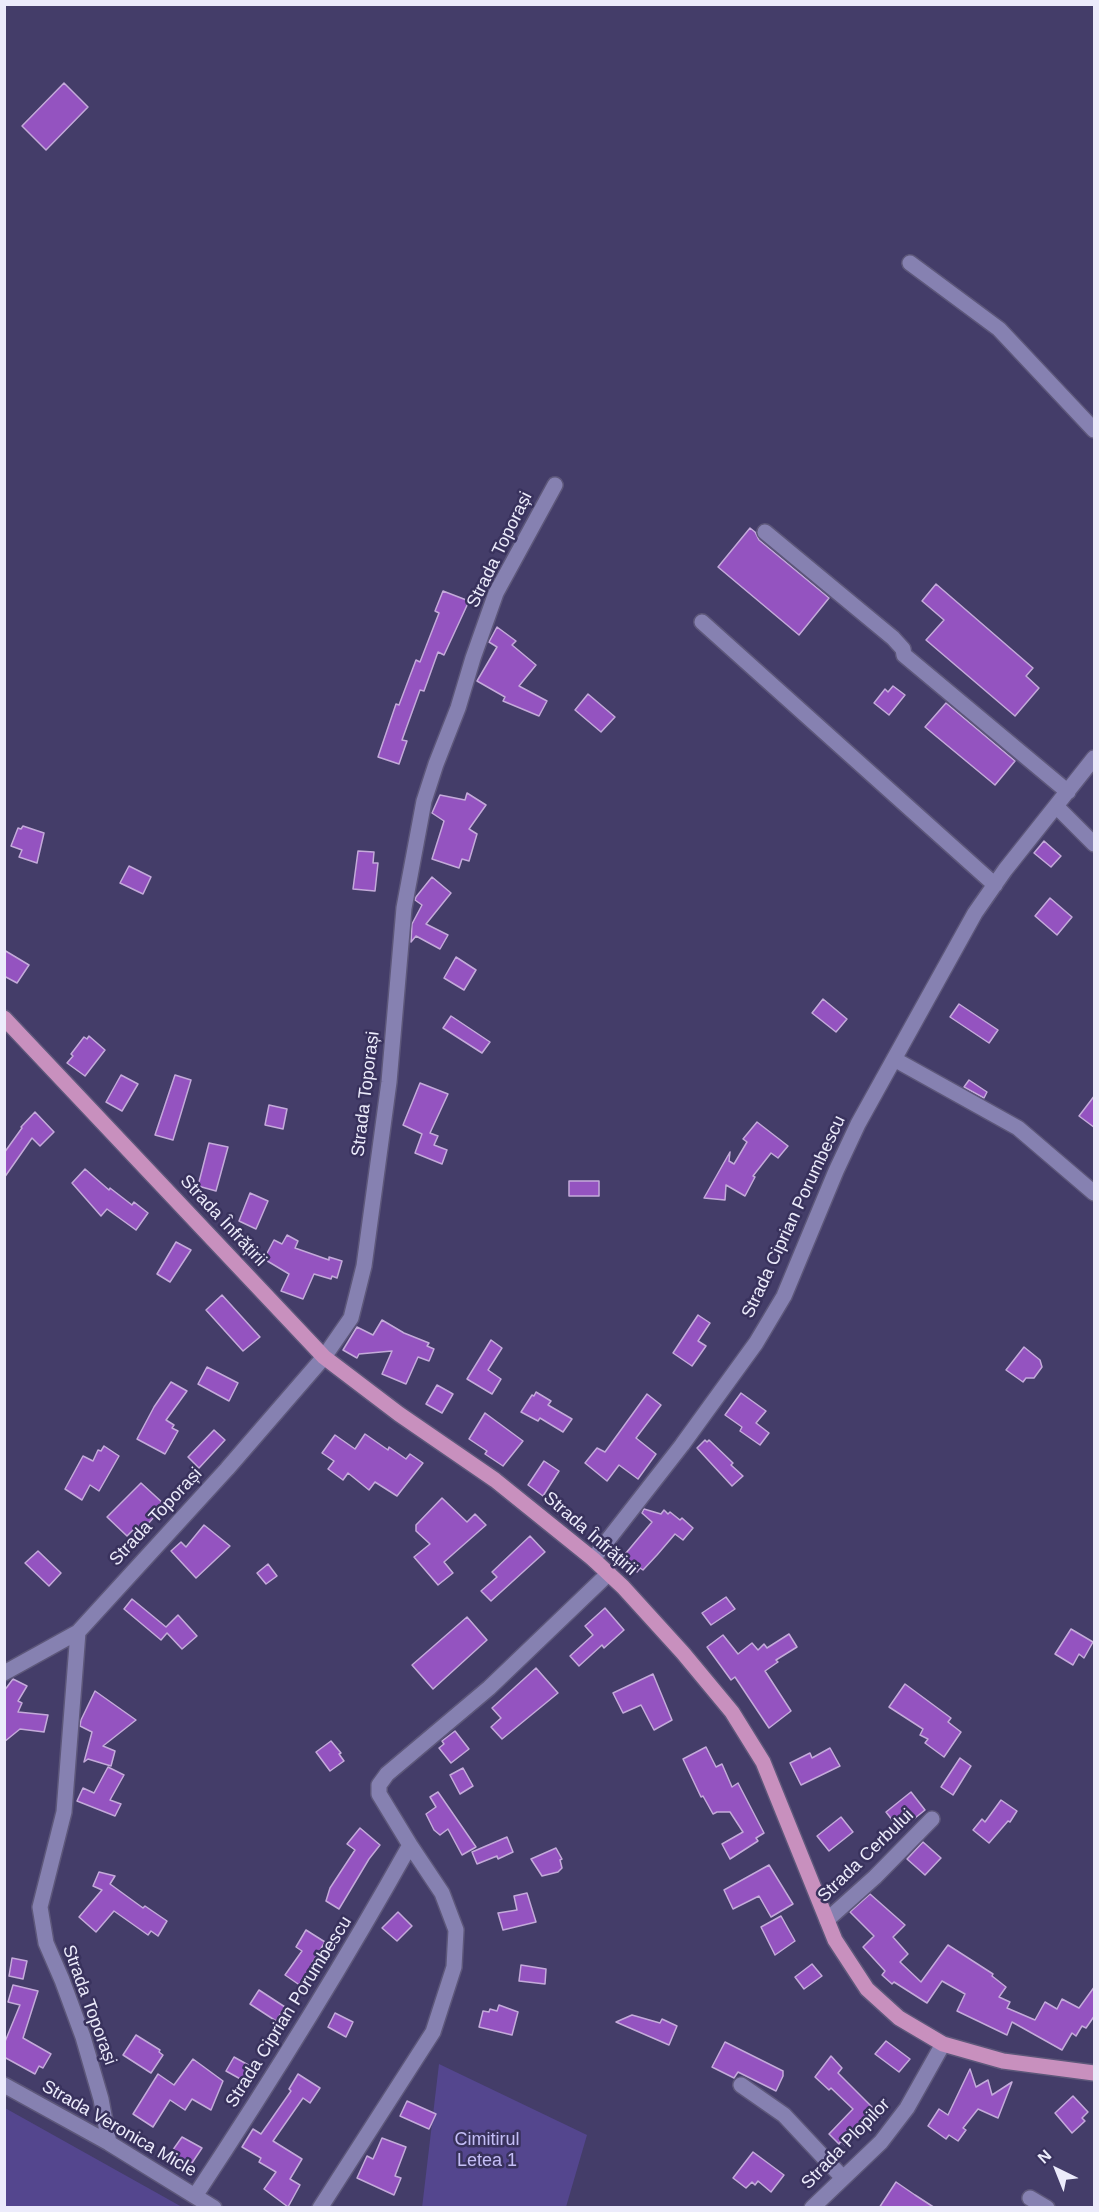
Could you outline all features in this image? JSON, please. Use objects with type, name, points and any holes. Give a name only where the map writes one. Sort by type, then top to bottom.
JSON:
[{"type":"main road","name":"Strada Înfrățirii","points":[[4,1018],[324,1358],[399,1414],[495,1480],[593,1559],[609,1573],[683,1653],[732,1712],[763,1762],[835,1940],[867,1989],[899,2018],[943,2044],[1004,2061],[1095,2073]]},
{"type":"street","points":[[910,263],[999,329],[1095,430]]},
{"type":"street","name":"Strada Toporași","points":[[4,1673],[78,1632],[227,1469],[324,1358],[351,1318],[364,1266],[389,1082],[404,908],[424,801],[496,593],[555,484]]},
{"type":"street","points":[[765,532],[893,638],[903,649],[904,655],[1068,792]]},
{"type":"street","points":[[702,622],[995,885]]},
{"type":"street","name":"Strada Ciprian Porumbescu","points":[[593,1559],[682,1445],[756,1344],[784,1296],[858,1124],[975,913],[1095,758]]},
{"type":"street","points":[[1056,806],[1095,844]]},
{"type":"street","points":[[894,1059],[1018,1128],[1095,1193]]},
{"type":"street","points":[[320,2208],[433,2032],[454,1967],[456,1930],[442,1893],[379,1794],[379,1785],[387,1774],[489,1688],[609,1573]]},
{"type":"street","name":"Strada Toporași","points":[[78,1632],[64,1812],[40,1907],[46,1943],[82,2037],[101,2099],[110,2143]]},
{"type":"street","name":"Strada Cerbului","points":[[827,1920],[875,1877],[932,1819]]},
{"type":"street","name":"Strada Ciprian Porumbescu","points":[[195,2196],[269,2084],[359,1936],[410,1845]]},
{"type":"street","name":"Strada Plopilor","points":[[812,2208],[881,2142],[907,2108],[943,2044]]},
{"type":"street","name":"Strada Veronica Micle","points":[[4,2085],[110,2143],[214,2208]]},
{"type":"street","points":[[741,2085],[784,2115],[843,2178]]},
{"type":"street","points":[[1030,2198],[1047,2208]]},
{"type":"green space","name":"Cimitirul Letea 1","points":[[439,2064],[587,2135],[566,2207],[422,2208]]},
{"type":"green space","points":[[5,2108],[182,2207],[5,2207]]},
{"type":"building","points":[[64,83],[88,107],[46,150],[22,126]]},
{"type":"building","points":[[750,528],[759,540],[829,598],[799,635],[718,567]]},
{"type":"building","points":[[936,584],[1033,668],[1026,676],[1039,688],[1015,716],[926,640],[944,620],[922,601]]},
{"type":"building","points":[[443,591],[469,601],[444,655],[438,652],[424,691],[420,690],[402,740],[407,741],[399,764],[378,757],[396,704],[399,705],[416,660],[420,662],[439,613],[435,611]]},
{"type":"building","points":[[497,627],[516,641],[512,645],[536,665],[519,686],[547,701],[539,716],[503,701],[505,697],[477,681],[497,647],[489,642]]},
{"type":"building","points":[[893,686],[905,695],[889,715],[874,703],[885,689],[888,692]]},
{"type":"building","points":[[588,694],[615,717],[601,732],[575,710]]},
{"type":"building","points":[[946,703],[1015,761],[995,785],[925,727]]},
{"type":"building","points":[[467,793],[486,805],[469,829],[477,834],[469,861],[462,859],[459,868],[432,859],[444,821],[432,813],[440,795],[465,800]]},
{"type":"building","points":[[23,826],[44,833],[37,863],[19,857],[22,850],[11,846],[18,828],[21,829]]},
{"type":"building","points":[[1044,841],[1061,856],[1051,867],[1034,853]]},
{"type":"building","points":[[358,851],[374,852],[373,863],[378,863],[375,891],[353,889]]},
{"type":"building","points":[[129,866],[151,877],[143,894],[120,883]]},
{"type":"building","points":[[432,877],[451,893],[426,924],[448,935],[440,949],[416,936],[411,942],[412,924],[422,905],[415,900]]},
{"type":"building","points":[[1050,898],[1072,917],[1057,935],[1035,916]]},
{"type":"building","points":[[4,950],[29,965],[17,983],[4,976]]},
{"type":"building","points":[[456,957],[476,970],[464,990],[444,978]]},
{"type":"building","points":[[823,999],[847,1019],[836,1032],[812,1013]]},
{"type":"building","points":[[959,1004],[998,1030],[989,1043],[950,1017]]},
{"type":"building","points":[[451,1016],[490,1042],[482,1053],[443,1028]]},
{"type":"building","points":[[89,1036],[105,1050],[85,1076],[67,1063],[84,1037],[87,1039]]},
{"type":"building","points":[[121,1075],[138,1084],[122,1111],[106,1102]]},
{"type":"building","points":[[175,1075],[191,1080],[173,1140],[155,1135]]},
{"type":"building","points":[[969,1080],[987,1092],[984,1098],[964,1087]]},
{"type":"building","points":[[420,1083],[448,1094],[430,1133],[438,1136],[434,1145],[447,1150],[442,1164],[415,1153],[422,1134],[403,1125]]},
{"type":"building","points":[[1095,1095],[1095,1128],[1079,1116]]},
{"type":"building","points":[[269,1105],[287,1109],[283,1129],[265,1125]]},
{"type":"building","points":[[35,1112],[54,1132],[40,1146],[32,1138],[4,1178],[4,1153],[21,1127]]},
{"type":"building","points":[[757,1122],[788,1146],[778,1158],[771,1153],[753,1176],[755,1177],[745,1196],[726,1185],[725,1200],[704,1198],[730,1152],[729,1161],[734,1164],[747,1142],[743,1139]]},
{"type":"building","points":[[209,1143],[228,1147],[216,1191],[198,1186]]},
{"type":"building","points":[[85,1169],[109,1190],[110,1188],[132,1205],[134,1202],[148,1213],[136,1230],[107,1209],[101,1216],[72,1183]]},
{"type":"building","points":[[569,1181],[599,1181],[599,1196],[569,1196]]},
{"type":"building","points":[[250,1193],[268,1201],[256,1229],[239,1221]]},
{"type":"building","points":[[287,1235],[298,1241],[295,1248],[329,1260],[329,1257],[342,1261],[337,1278],[332,1276],[331,1279],[314,1274],[303,1299],[281,1291],[289,1274],[264,1259],[274,1240],[282,1244]]},
{"type":"building","points":[[176,1242],[191,1250],[170,1282],[157,1274]]},
{"type":"building","points":[[222,1295],[260,1337],[243,1351],[206,1310]]},
{"type":"building","points":[[698,1315],[710,1323],[698,1341],[706,1346],[692,1366],[673,1353]]},
{"type":"building","points":[[382,1320],[404,1333],[429,1343],[427,1346],[434,1349],[429,1361],[418,1357],[406,1384],[382,1374],[392,1351],[359,1354],[357,1358],[343,1350],[357,1327],[373,1335]]},
{"type":"building","points":[[491,1340],[502,1348],[488,1370],[501,1379],[492,1394],[467,1379]]},
{"type":"building","points":[[1024,1347],[1040,1360],[1042,1367],[1034,1378],[1026,1378],[1023,1382],[1006,1370]]},
{"type":"building","points":[[207,1367],[238,1383],[229,1401],[198,1384]]},
{"type":"building","points":[[171,1382],[187,1391],[166,1420],[174,1425],[172,1428],[178,1431],[165,1454],[137,1439]]},
{"type":"building","points":[[437,1385],[453,1394],[442,1413],[426,1404]]},
{"type":"building","points":[[536,1392],[551,1401],[548,1405],[572,1419],[563,1432],[540,1418],[538,1421],[521,1412]]},
{"type":"building","points":[[741,1393],[766,1411],[756,1423],[769,1433],[760,1445],[740,1431],[742,1427],[725,1415]]},
{"type":"building","points":[[647,1394],[661,1405],[636,1438],[656,1454],[638,1479],[619,1465],[607,1481],[585,1463],[597,1448],[605,1452]]},
{"type":"building","points":[[485,1413],[523,1441],[503,1466],[469,1439]]},
{"type":"building","points":[[214,1430],[225,1440],[199,1468],[188,1457]]},
{"type":"building","points":[[365,1434],[406,1459],[410,1454],[423,1463],[397,1496],[375,1482],[369,1490],[348,1473],[343,1480],[328,1469],[334,1461],[322,1453],[335,1435],[355,1449]]},
{"type":"building","points":[[705,1440],[707,1442],[709,1440],[743,1476],[732,1486],[697,1448]]},
{"type":"building","points":[[104,1446],[119,1456],[99,1491],[90,1485],[82,1500],[65,1489],[83,1456],[93,1461],[98,1450],[101,1451]]},
{"type":"building","points":[[544,1461],[559,1471],[543,1496],[528,1485]]},
{"type":"building","points":[[141,1483],[165,1505],[146,1526],[132,1531],[127,1536],[107,1517]]},
{"type":"building","points":[[442,1498],[467,1522],[475,1514],[486,1525],[444,1562],[453,1573],[438,1585],[414,1557],[430,1544],[416,1531],[416,1525]]},
{"type":"building","points":[[644,1509],[661,1514],[664,1510],[668,1514],[670,1512],[680,1520],[682,1518],[693,1528],[683,1540],[675,1534],[643,1570],[640,1568],[637,1572],[621,1559],[652,1522],[642,1513]]},
{"type":"building","points":[[204,1525],[230,1546],[196,1578],[171,1551],[181,1542],[186,1547]]},
{"type":"building","points":[[530,1536],[545,1552],[491,1601],[481,1591],[497,1577],[492,1572]]},
{"type":"building","points":[[38,1551],[61,1573],[49,1586],[25,1563]]},
{"type":"building","points":[[268,1564],[277,1576],[266,1584],[257,1573]]},
{"type":"building","points":[[726,1597],[735,1609],[711,1625],[702,1613]]},
{"type":"building","points":[[132,1599],[166,1627],[178,1615],[197,1636],[182,1649],[167,1633],[161,1640],[124,1609]]},
{"type":"building","points":[[605,1608],[624,1630],[604,1648],[602,1645],[579,1666],[570,1656],[593,1635],[585,1626]]},
{"type":"building","points":[[467,1617],[487,1640],[433,1689],[412,1665]]},
{"type":"building","points":[[1071,1629],[1093,1642],[1084,1658],[1079,1654],[1073,1665],[1055,1654]]},
{"type":"building","points":[[789,1634],[797,1647],[776,1660],[778,1662],[765,1671],[791,1711],[769,1728],[735,1677],[731,1680],[707,1647],[723,1635],[738,1654],[752,1643],[758,1650],[764,1644],[767,1648]]},
{"type":"building","points":[[536,1668],[558,1693],[502,1739],[491,1727],[501,1718],[492,1708]]},
{"type":"building","points":[[653,1674],[672,1720],[654,1730],[641,1705],[623,1713],[613,1693]]},
{"type":"building","points":[[13,1679],[27,1686],[18,1701],[22,1703],[18,1712],[48,1715],[44,1732],[20,1729],[4,1742],[4,1691]]},
{"type":"building","points":[[905,1684],[951,1718],[948,1722],[961,1732],[944,1757],[925,1743],[928,1739],[920,1735],[923,1729],[889,1707]]},
{"type":"building","points":[[95,1691],[136,1720],[103,1746],[115,1751],[111,1766],[88,1759],[84,1762],[92,1732],[80,1726]]},
{"type":"building","points":[[455,1731],[469,1749],[451,1763],[439,1748],[444,1744],[442,1741]]},
{"type":"building","points":[[331,1741],[341,1753],[339,1754],[344,1761],[330,1771],[316,1752]]},
{"type":"building","points":[[706,1747],[716,1767],[722,1764],[732,1787],[738,1783],[764,1833],[756,1838],[758,1841],[730,1859],[722,1844],[743,1832],[730,1812],[713,1814],[703,1796],[701,1797],[683,1759]]},
{"type":"building","points":[[830,1748],[840,1766],[801,1785],[790,1763],[810,1753],[812,1758]]},
{"type":"building","points":[[960,1758],[971,1766],[953,1795],[941,1787]]},
{"type":"building","points":[[108,1767],[124,1775],[110,1800],[121,1804],[115,1816],[77,1801],[83,1788],[94,1793]]},
{"type":"building","points":[[463,1768],[473,1786],[460,1794],[450,1775]]},
{"type":"building","points":[[438,1792],[476,1847],[462,1855],[448,1829],[440,1835],[434,1830],[426,1814],[436,1807],[430,1797]]},
{"type":"building","points":[[911,1792],[925,1810],[900,1830],[886,1812]]},
{"type":"building","points":[[1001,1800],[1017,1811],[1010,1822],[1008,1821],[989,1843],[973,1830],[982,1819],[985,1822]]},
{"type":"building","points":[[841,1817],[853,1832],[829,1851],[817,1836]]},
{"type":"building","points":[[360,1828],[380,1845],[339,1909],[326,1901],[330,1888],[355,1850],[347,1844]]},
{"type":"building","points":[[507,1837],[513,1852],[498,1859],[497,1856],[477,1864],[472,1852]]},
{"type":"building","points":[[923,1842],[941,1858],[925,1875],[907,1859]]},
{"type":"building","points":[[556,1848],[562,1859],[560,1860],[562,1868],[558,1872],[542,1876],[531,1859]]},
{"type":"building","points":[[769,1865],[793,1904],[771,1917],[759,1896],[733,1909],[724,1890]]},
{"type":"building","points":[[99,1872],[115,1876],[110,1884],[143,1908],[145,1906],[167,1921],[158,1936],[151,1931],[148,1935],[114,1911],[96,1932],[79,1917],[102,1890],[93,1886]]},
{"type":"building","points":[[527,1893],[536,1922],[503,1930],[498,1913],[517,1910],[514,1896]]},
{"type":"building","points":[[870,1894],[905,1925],[893,1937],[908,1954],[900,1962],[921,1982],[948,1945],[993,1974],[992,1976],[1006,1987],[999,1997],[1010,2002],[1007,2008],[1035,2020],[1045,2002],[1057,2009],[1062,1999],[1079,2008],[1095,1986],[1095,2015],[1086,2028],[1082,2026],[1076,2036],[1072,2033],[1062,2050],[1012,2022],[1007,2035],[957,2011],[965,1994],[942,1981],[927,2003],[894,1982],[892,1984],[882,1975],[885,1971],[863,1947],[874,1936],[850,1912]]},
{"type":"building","points":[[398,1912],[412,1926],[397,1941],[382,1928]]},
{"type":"building","points":[[781,1916],[795,1941],[775,1955],[761,1927]]},
{"type":"building","points":[[306,1930],[325,1942],[311,1965],[316,1968],[301,1986],[285,1975],[302,1951],[296,1947]]},
{"type":"building","points":[[12,1958],[27,1961],[23,1979],[9,1976]]},
{"type":"building","points":[[812,1964],[822,1976],[804,1989],[795,1977]]},
{"type":"building","points":[[521,1965],[546,1969],[545,1984],[519,1981]]},
{"type":"building","points":[[13,1985],[38,1991],[23,2038],[51,2054],[43,2068],[39,2066],[35,2074],[4,2057],[4,2044],[20,2005],[8,2002]]},
{"type":"building","points":[[259,1990],[285,2007],[276,2021],[250,2004]]},
{"type":"building","points":[[499,2005],[518,2012],[512,2035],[479,2027],[483,2011],[489,2012],[490,2009],[497,2011]]},
{"type":"building","points":[[335,2013],[353,2022],[346,2037],[328,2027]]},
{"type":"building","points":[[632,2015],[660,2023],[662,2019],[677,2026],[669,2045],[616,2022]]},
{"type":"building","points":[[136,2035],[160,2050],[159,2052],[163,2055],[151,2073],[123,2055]]},
{"type":"building","points":[[886,2041],[910,2059],[899,2072],[875,2054]]},
{"type":"building","points":[[725,2042],[783,2071],[776,2091],[738,2072],[734,2078],[712,2067]]},
{"type":"building","points":[[831,2056],[842,2068],[838,2073],[881,2116],[870,2126],[867,2123],[845,2145],[841,2141],[839,2144],[829,2134],[853,2109],[831,2088],[829,2090],[815,2077]]},
{"type":"building","points":[[234,2057],[252,2067],[244,2081],[226,2071]]},
{"type":"building","points":[[193,2059],[223,2081],[211,2110],[192,2099],[185,2110],[170,2100],[153,2127],[133,2114],[158,2074],[174,2085]]},
{"type":"building","points":[[970,2069],[976,2087],[988,2080],[992,2095],[1012,2082],[998,2118],[978,2109],[963,2128],[966,2130],[958,2141],[949,2135],[946,2139],[928,2126],[939,2109],[948,2115]]},
{"type":"building","points":[[298,2074],[320,2088],[310,2103],[303,2098],[273,2141],[302,2159],[290,2179],[300,2185],[288,2207],[264,2189],[276,2172],[259,2162],[261,2158],[242,2147],[253,2129],[261,2134],[291,2091],[289,2089]]},
{"type":"building","points":[[1073,2096],[1088,2112],[1082,2118],[1085,2121],[1072,2133],[1055,2113]]},
{"type":"building","points":[[407,2101],[436,2114],[429,2129],[400,2116]]},
{"type":"building","points":[[182,2137],[202,2148],[190,2166],[170,2154]]},
{"type":"building","points":[[382,2138],[406,2147],[395,2176],[401,2178],[394,2195],[357,2178],[367,2156],[373,2159]]},
{"type":"building","points":[[753,2152],[784,2175],[771,2192],[758,2181],[755,2185],[752,2182],[746,2188],[733,2178]]},
{"type":"building","points":[[896,2182],[915,2195],[935,2208],[879,2208]]}]
